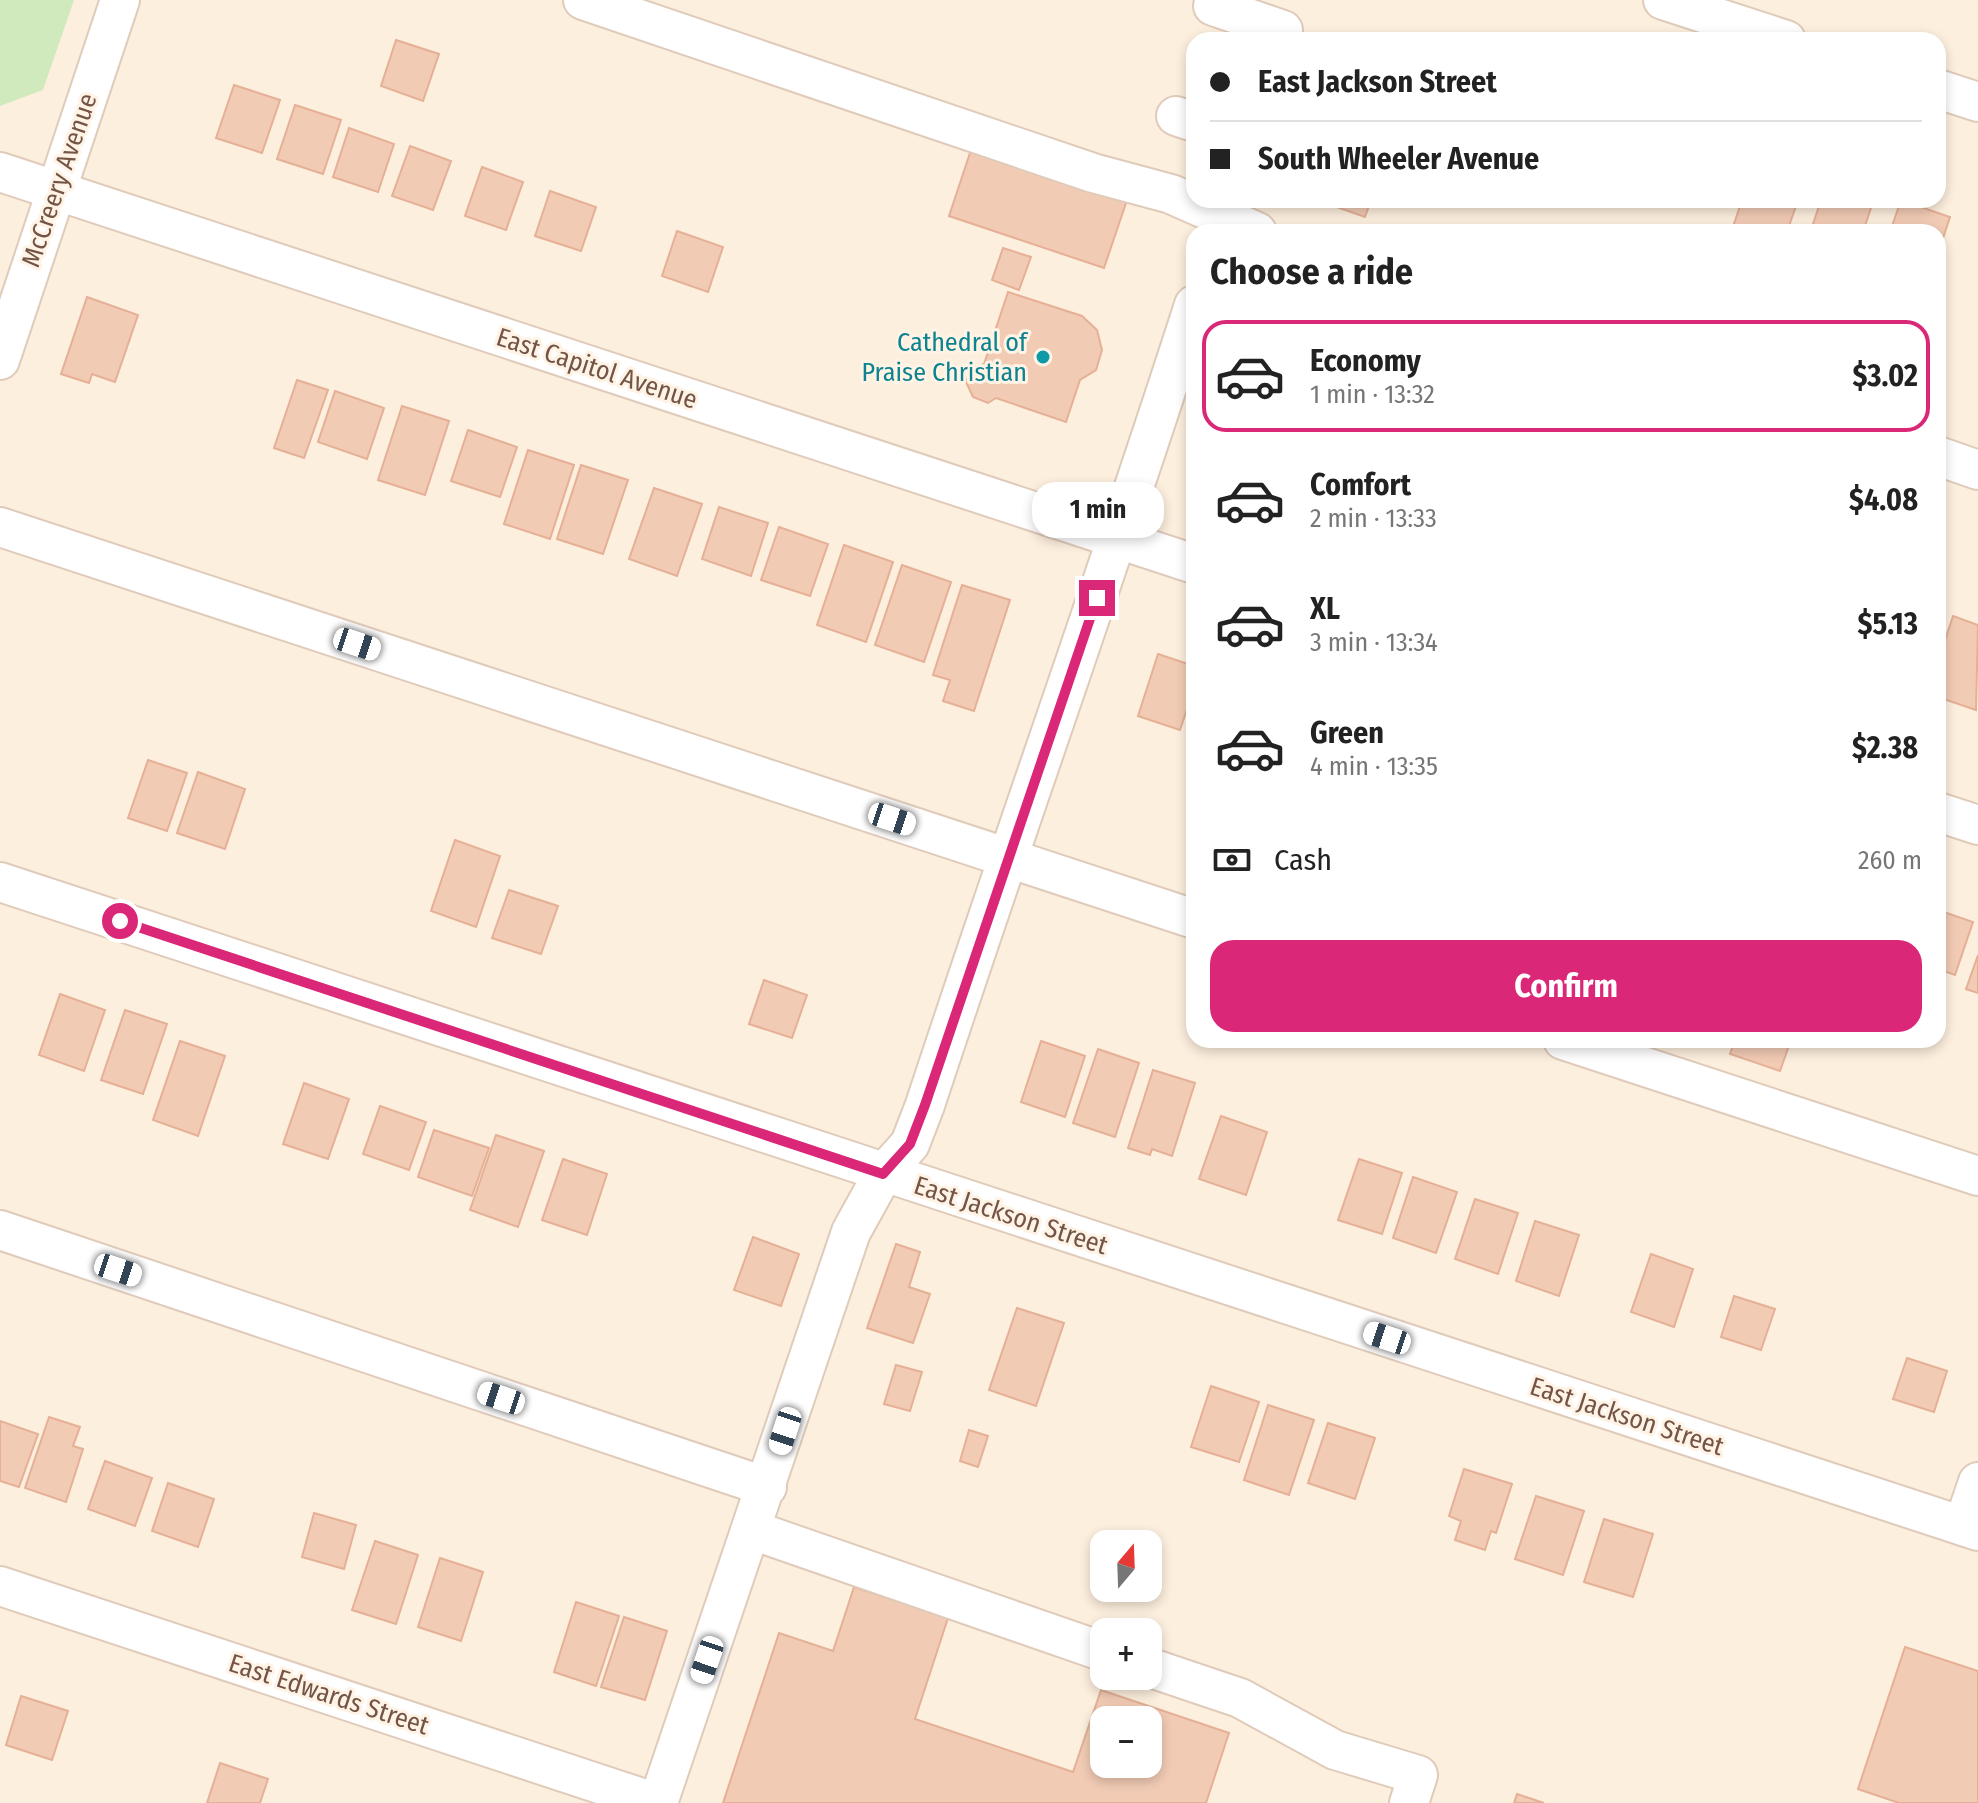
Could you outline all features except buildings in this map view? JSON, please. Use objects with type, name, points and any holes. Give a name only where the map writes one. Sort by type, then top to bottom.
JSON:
[{"type":"street","name":"McCreery Avenue","points":[[0,360],[120,0]]},
{"type":"street","points":[[583,0],[1093,173],[1186,201]]},
{"type":"street","points":[[1663,0],[1761,32]]},
{"type":"street","points":[[1213,6],[1285,23]]},
{"type":"street","points":[[1946,92],[1978,102]]},
{"type":"street","name":"East Capitol Avenue","points":[[0,172],[1186,561]]},
{"type":"street","points":[[1202,208],[1222,217]]},
{"type":"street","points":[[658,1803],[851,1232],[883,1174],[910,1144],[920,1119],[1006,857],[1118,539],[1186,330]]},
{"type":"street","points":[[1946,459],[1978,470]]},
{"type":"street","points":[[0,527],[1186,916]]},
{"type":"street","points":[[1946,815],[1978,825]]},
{"type":"street","name":"East Jackson Street","points":[[0,882],[1970,1528]]},
{"type":"street","points":[[1587,1048],[1978,1176]]},
{"type":"street","points":[[0,1230],[767,1487]]},
{"type":"street","points":[[1970,1528],[1978,1482]]},
{"type":"street","points":[[752,1530],[1090,1647]]},
{"type":"street","name":"East Edwards Street","points":[[0,1586],[658,1803]]},
{"type":"street","points":[[1162,1672],[1240,1698],[1335,1750],[1418,1775],[1409,1803]]},
{"type":"green space","points":[[0,0],[74,0],[43,90],[0,106]]},
{"type":"place","name":"Cathedral of Praise Christian","points":[[1043,357]]},
{"type":"route","points":[[120,921],[883,1174],[910,1144],[925,1105],[1006,857],[1097,598]]}]
